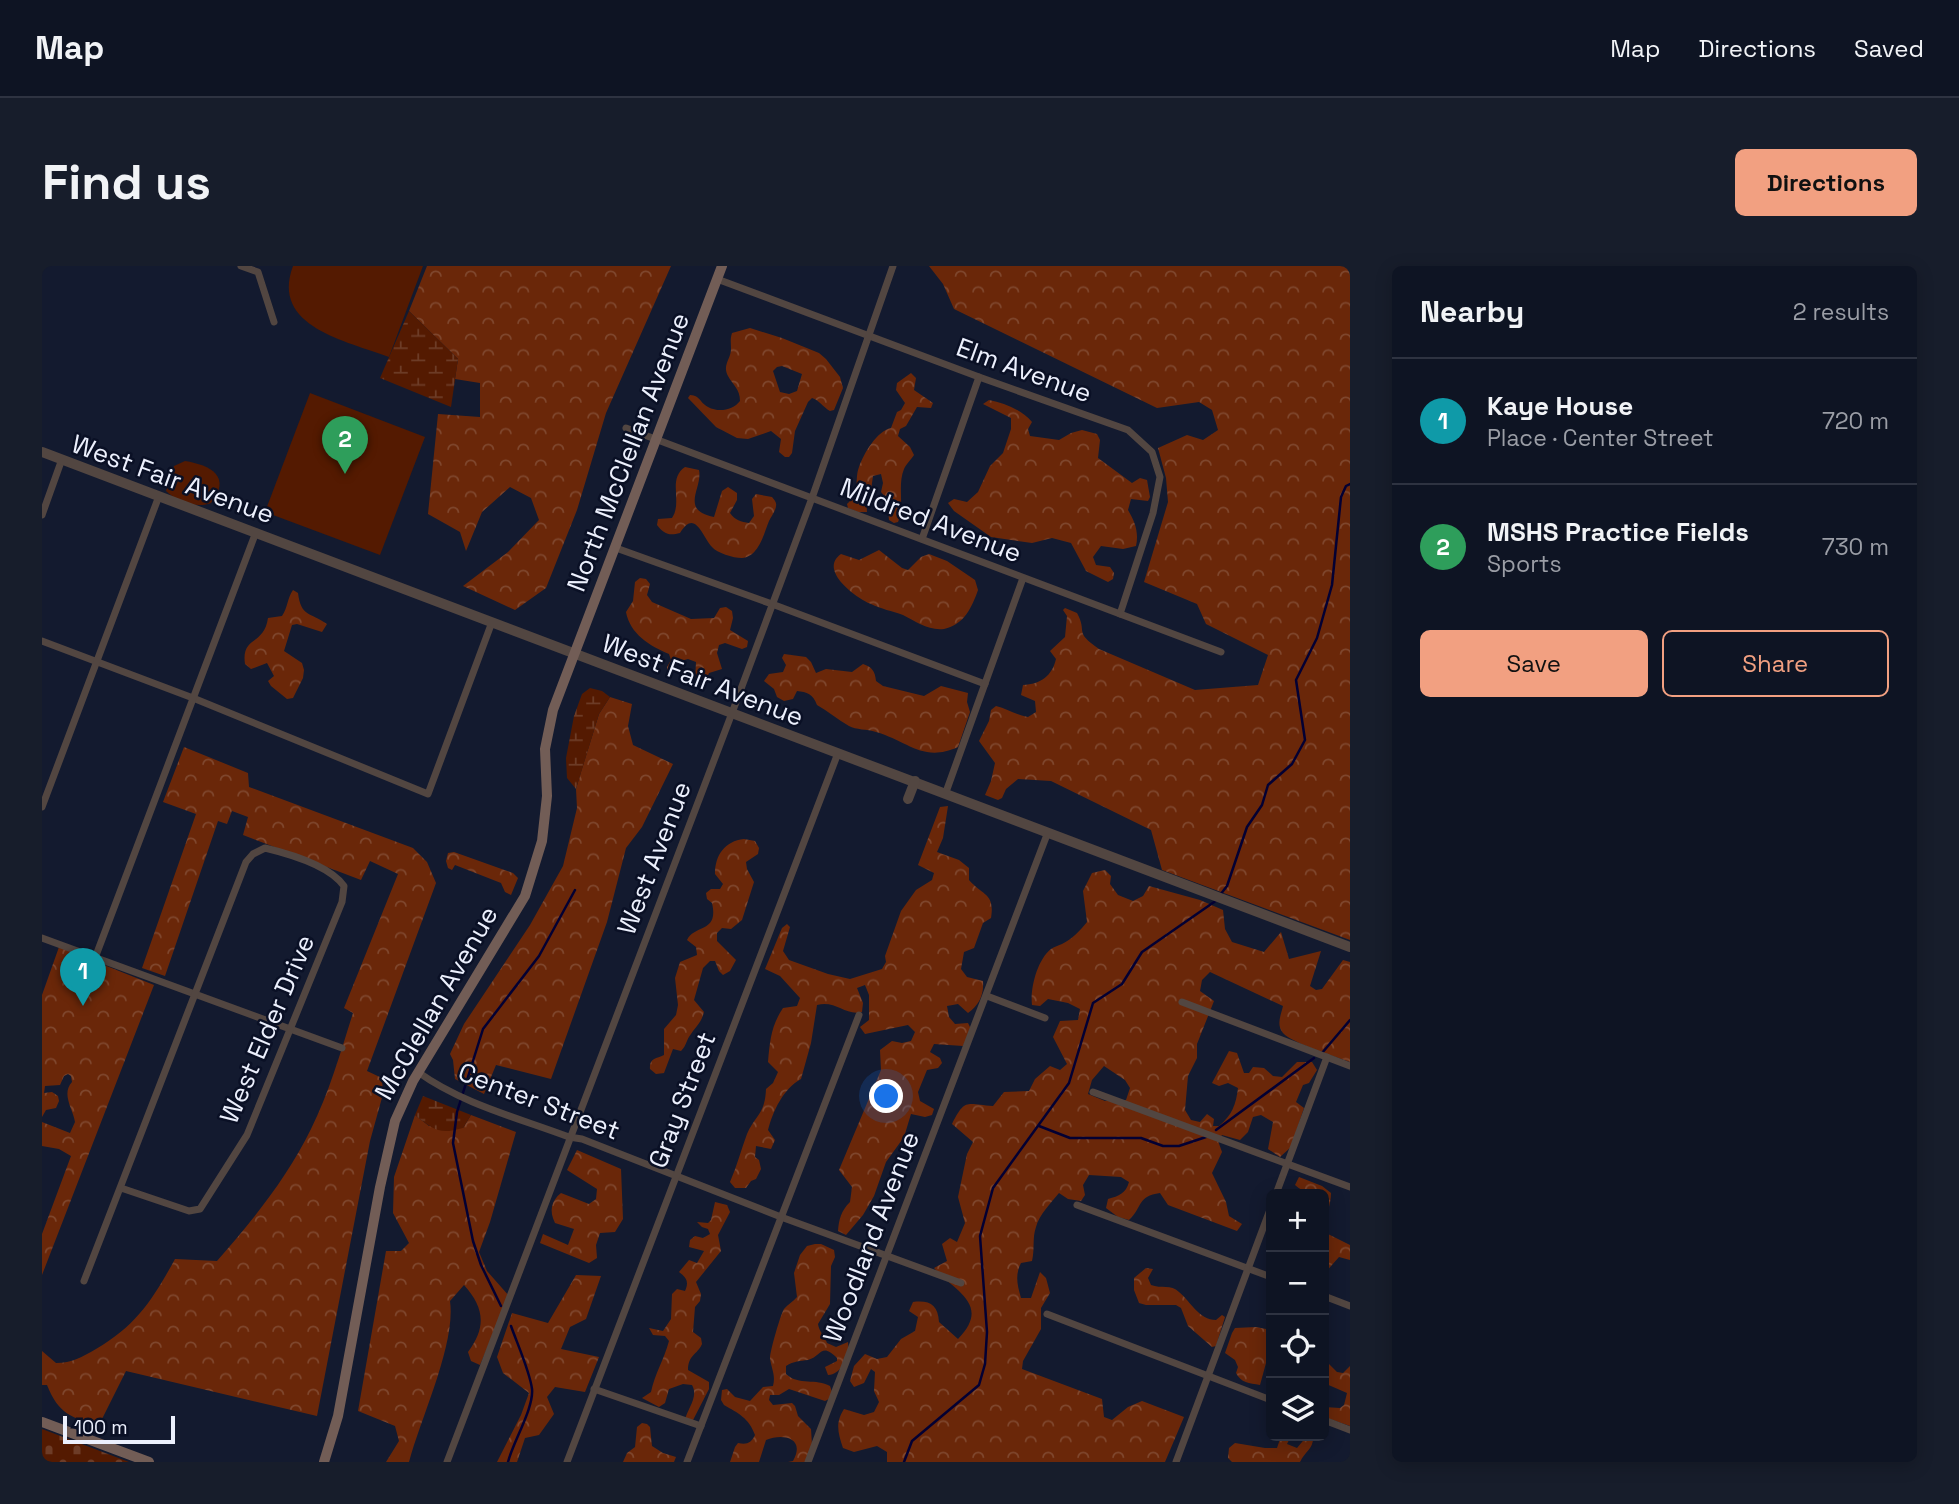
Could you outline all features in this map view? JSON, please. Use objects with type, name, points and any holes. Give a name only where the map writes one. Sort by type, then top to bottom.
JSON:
[{"type":"main road","name":"North McClellan Avenue","points":[[576,654],[722,266]]},
{"type":"main road","name":"McClellan Avenue","points":[[324,1462],[338,1416],[380,1187],[395,1121],[418,1072],[525,896],[545,823],[545,749],[548,730],[576,654]]},
{"type":"main road","points":[[42,1422],[149,1462]]},
{"type":"street","points":[[241,266],[258,272],[274,322]]},
{"type":"street","name":"West Avenue","points":[[447,1462],[732,713],[812,498],[893,266]]},
{"type":"street","name":"Elm Avenue","points":[[718,279],[1128,430],[1152,452],[1160,477],[1153,513],[1120,614]]},
{"type":"street","points":[[922,539],[979,377]]},
{"type":"street","name":"Mildred Avenue","points":[[626,428],[1221,652]]},
{"type":"street","name":"West Fair Avenue","points":[[42,452],[1350,947]]},
{"type":"street","points":[[42,515],[62,459]]},
{"type":"street","points":[[42,807],[159,496]]},
{"type":"street","points":[[95,958],[256,531]]},
{"type":"street","points":[[616,548],[985,684]]},
{"type":"street","points":[[946,793],[1023,578]]},
{"type":"street","points":[[42,641],[193,698],[428,794],[492,622]]},
{"type":"street","name":"Gray Street","points":[[567,1462],[838,753]]},
{"type":"street","points":[[908,799],[915,781]]},
{"type":"street","name":"Woodland Avenue","points":[[808,1462],[1048,832]]},
{"type":"street","name":"West Elder Drive","points":[[121,1188],[189,1211],[200,1209],[247,1135],[291,1030],[342,902],[344,886],[338,877],[277,851],[265,848],[253,854],[246,862],[195,996]]},
{"type":"street","points":[[42,938],[342,1048]]},
{"type":"street","points":[[84,1281],[195,996]]},
{"type":"street","points":[[987,996],[1045,1018]]},
{"type":"street","points":[[1182,1002],[1350,1066]]},
{"type":"street","points":[[687,1462],[859,1015]]},
{"type":"street","points":[[1278,1189],[1327,1057]]},
{"type":"street","name":"Center Street","points":[[418,1072],[433,1083],[569,1137],[582,1139],[885,1257],[961,1283]]},
{"type":"street","points":[[1093,1092],[1350,1187]]},
{"type":"street","points":[[1077,1205],[1266,1274]]},
{"type":"street","points":[[1176,1462],[1266,1220]]},
{"type":"street","points":[[1329,1298],[1350,1307]]},
{"type":"street","points":[[1047,1314],[1266,1398]]},
{"type":"street","points":[[594,1389],[701,1426]]},
{"type":"street","points":[[1329,1422],[1350,1430]]},
{"type":"green space","points":[[293,266],[423,266],[389,357],[334,337],[302,317],[292,304],[289,287]]},
{"type":"green space","points":[[427,266],[671,266],[606,413],[577,510],[546,588],[515,610],[463,586],[508,552],[539,520],[531,498],[510,487],[482,512],[466,551],[460,532],[428,514],[438,414],[480,417],[480,383],[455,379],[458,359],[409,311]]},
{"type":"green space","points":[[929,266],[1350,266],[1350,940],[1162,870],[1151,830],[1051,781],[1018,779],[998,800],[985,795],[995,763],[979,741],[989,721],[991,710],[996,706],[1028,717],[1036,712],[1035,701],[1021,695],[1023,685],[1040,681],[1052,670],[1056,659],[1050,651],[1065,637],[1065,608],[1077,613],[1086,639],[1099,649],[1195,690],[1258,685],[1268,655],[1206,624],[1197,604],[1144,582],[1168,502],[1166,478],[1158,448],[1187,435],[1203,440],[1218,430],[1212,410],[1199,402],[1157,408],[954,309],[943,284]]},
{"type":"green space","points":[[409,311],[458,359],[451,407],[380,378]]},
{"type":"green space","points":[[750,328],[819,353],[840,377],[843,388],[834,410],[830,411],[812,398],[808,402],[795,431],[789,457],[779,452],[781,439],[771,431],[748,439],[737,438],[716,427],[688,398],[690,395],[696,397],[708,407],[717,410],[730,408],[740,401],[738,390],[726,369],[731,353],[732,333]],"holes":[[[782,366],[802,374],[797,391],[789,394],[780,392],[773,371]]]},
{"type":"green space","points":[[911,373],[916,378],[914,390],[933,403],[931,408],[917,407],[906,426],[900,429],[898,436],[914,455],[902,476],[900,516],[898,522],[894,523],[889,520],[887,499],[881,492],[881,474],[873,476],[871,490],[866,498],[867,512],[848,508],[847,504],[856,490],[859,467],[868,449],[881,433],[891,428],[897,412],[905,403],[896,390],[897,383]]},
{"type":"green space","points":[[310,393],[425,437],[380,555],[265,512]]},
{"type":"green space","points":[[989,400],[1013,408],[1028,418],[1032,422],[1028,429],[1030,436],[1059,440],[1082,430],[1097,434],[1100,440],[1098,458],[1132,483],[1140,478],[1147,480],[1150,497],[1148,501],[1131,499],[1128,510],[1136,527],[1136,546],[1123,549],[1101,546],[1093,557],[1096,565],[1110,567],[1114,573],[1113,579],[1108,582],[1086,571],[1071,543],[1052,538],[1032,543],[991,537],[954,511],[948,503],[954,499],[967,502],[978,492],[990,466],[1003,453],[1011,429],[1011,418],[983,404]]},
{"type":"green space","points":[[185,461],[203,466],[216,474],[219,486],[211,503],[187,503],[166,491],[174,466]]},
{"type":"green space","points":[[685,467],[699,470],[695,504],[703,514],[714,517],[722,491],[728,487],[737,493],[737,500],[730,513],[743,522],[749,523],[754,516],[752,499],[756,494],[772,497],[776,503],[775,509],[760,544],[748,557],[738,558],[718,551],[694,524],[690,523],[680,533],[673,534],[667,534],[657,525],[658,519],[672,518],[675,512],[677,478]]},
{"type":"green space","points":[[879,550],[908,570],[921,557],[929,554],[947,561],[975,580],[978,590],[966,614],[951,627],[933,628],[875,606],[857,596],[836,575],[835,560],[841,554],[859,560]]},
{"type":"green space","points":[[640,578],[646,579],[650,584],[647,595],[652,602],[691,619],[714,618],[720,608],[726,607],[732,611],[730,630],[748,641],[747,647],[742,649],[725,643],[719,645],[717,653],[722,669],[709,673],[704,684],[699,686],[695,681],[696,662],[688,659],[677,662],[672,675],[667,674],[671,660],[669,654],[642,638],[628,620],[626,612],[633,601],[635,582]]},
{"type":"green space","points":[[293,590],[298,593],[301,606],[307,613],[327,624],[322,632],[297,624],[292,625],[284,651],[302,663],[304,670],[293,698],[287,699],[268,681],[274,676],[267,663],[251,669],[245,664],[245,655],[249,645],[266,627],[268,618],[282,616]]},
{"type":"green space","points":[[784,654],[806,657],[816,673],[826,669],[852,672],[863,664],[872,670],[876,681],[883,686],[924,696],[941,686],[968,693],[970,712],[958,747],[935,753],[925,752],[876,732],[852,727],[817,705],[812,696],[804,692],[797,691],[793,699],[784,701],[777,697],[774,689],[764,681],[769,674],[783,672],[786,665],[782,658]]},
{"type":"green space","points":[[590,688],[602,691],[610,697],[599,714],[576,789],[567,778],[566,758],[574,716],[582,694]]},
{"type":"green space","points":[[610,697],[632,704],[628,726],[633,745],[673,764],[642,827],[626,848],[607,922],[551,1079],[496,1065],[484,1094],[455,1079],[450,1054],[464,1024],[530,925],[563,866],[577,808],[576,789],[599,714]]},
{"type":"green space","points":[[184,747],[248,773],[249,787],[413,848],[427,862],[436,883],[367,1071],[382,1078],[383,1094],[370,1141],[317,1416],[126,1371],[98,1427],[61,1409],[47,1385],[42,1385],[42,1351],[56,1363],[67,1362],[86,1355],[110,1340],[143,1310],[175,1259],[217,1261],[269,1198],[302,1147],[323,1101],[353,1013],[344,1008],[398,874],[370,861],[361,880],[243,835],[248,817],[232,811],[227,824],[218,821],[165,976],[142,968],[196,814],[163,802]]},
{"type":"green space","points":[[948,806],[943,838],[937,852],[959,860],[969,868],[969,880],[987,896],[991,904],[991,918],[983,923],[974,948],[964,952],[961,969],[967,977],[983,981],[982,995],[968,1013],[958,1004],[947,1006],[949,1017],[955,1024],[968,1023],[971,1029],[963,1046],[934,1044],[930,1052],[940,1058],[942,1063],[938,1068],[927,1070],[918,1092],[920,1101],[934,1109],[932,1115],[925,1117],[911,1114],[904,1137],[886,1162],[874,1196],[863,1215],[846,1235],[838,1231],[838,1227],[850,1202],[852,1187],[839,1170],[881,1070],[880,1050],[892,1041],[911,1041],[915,1032],[908,1025],[865,1034],[860,1027],[869,1020],[869,995],[865,985],[857,988],[863,1003],[862,1012],[817,1005],[811,1043],[801,1079],[784,1095],[770,1123],[768,1130],[775,1140],[771,1149],[756,1146],[755,1157],[759,1160],[761,1169],[756,1179],[746,1188],[735,1188],[730,1182],[747,1134],[762,1110],[766,1089],[773,1083],[778,1072],[768,1062],[774,1027],[783,1008],[797,1006],[800,998],[780,976],[765,969],[782,928],[787,924],[790,927],[783,951],[789,960],[850,979],[882,969],[901,911],[916,890],[932,880],[934,873],[918,865],[940,807]]},
{"type":"green space","points":[[744,839],[755,841],[759,848],[758,854],[746,862],[754,882],[742,920],[731,929],[722,928],[717,933],[717,941],[736,960],[730,971],[723,975],[715,961],[710,961],[703,968],[694,1000],[704,1012],[702,1019],[681,1051],[673,1049],[664,1073],[656,1074],[650,1069],[650,1065],[654,1059],[664,1055],[664,1029],[676,1015],[678,1005],[675,978],[680,962],[697,955],[696,947],[687,940],[712,919],[712,903],[707,899],[706,893],[711,889],[720,889],[723,884],[715,874],[719,855],[726,846]]},
{"type":"green space","points":[[454,852],[513,873],[518,878],[511,895],[505,892],[501,883],[455,865],[452,870],[448,868],[448,853]]},
{"type":"green space","points":[[1105,870],[1111,876],[1110,884],[1118,895],[1133,901],[1143,896],[1149,886],[1200,900],[1223,910],[1225,929],[1232,942],[1264,952],[1281,932],[1289,959],[1321,951],[1310,986],[1316,990],[1322,989],[1343,960],[1350,962],[1350,1062],[1288,1037],[1280,1027],[1283,1006],[1210,972],[1202,980],[1200,991],[1214,1001],[1197,1044],[1197,1058],[1188,1076],[1185,1110],[1191,1120],[1200,1122],[1207,1114],[1214,1119],[1213,1126],[1219,1126],[1233,1109],[1238,1088],[1228,1083],[1219,1086],[1212,1083],[1229,1051],[1237,1053],[1244,1073],[1249,1073],[1253,1067],[1264,1068],[1273,1076],[1282,1077],[1297,1062],[1312,1062],[1317,1070],[1309,1083],[1303,1085],[1296,1102],[1304,1108],[1291,1147],[1280,1157],[1268,1149],[1273,1122],[1261,1115],[1253,1117],[1248,1132],[1240,1140],[1222,1135],[1218,1141],[1222,1152],[1212,1173],[1226,1202],[1229,1216],[1242,1224],[1237,1231],[1168,1205],[1160,1193],[1144,1199],[1129,1220],[1118,1217],[1106,1208],[1108,1199],[1122,1194],[1129,1182],[1121,1177],[1089,1175],[1083,1185],[1085,1195],[1081,1201],[1068,1199],[1059,1193],[1038,1223],[1032,1261],[1021,1263],[1018,1284],[1021,1298],[1031,1298],[1040,1272],[1046,1278],[1050,1293],[1041,1308],[1041,1329],[1023,1361],[1022,1369],[1102,1399],[1104,1417],[1112,1420],[1128,1407],[1142,1401],[1184,1417],[1165,1462],[887,1462],[887,1452],[877,1446],[854,1452],[843,1448],[838,1428],[844,1409],[864,1415],[874,1412],[879,1402],[874,1391],[875,1372],[871,1369],[864,1383],[854,1387],[850,1381],[854,1366],[865,1354],[877,1359],[887,1357],[901,1339],[915,1331],[918,1317],[909,1311],[913,1302],[932,1305],[937,1311],[939,1322],[958,1339],[968,1327],[971,1307],[959,1291],[934,1268],[947,1261],[942,1244],[950,1238],[957,1242],[965,1223],[958,1197],[967,1154],[973,1142],[952,1124],[967,1104],[993,1106],[1004,1092],[1029,1091],[1035,1079],[1050,1066],[1060,1070],[1067,1064],[1053,1037],[1060,1021],[1078,1020],[1080,1009],[1068,1003],[1048,999],[1040,1006],[1032,1005],[1032,991],[1038,967],[1046,954],[1079,932],[1087,922],[1083,891],[1092,873]],"holes":[[[1104,1066],[1125,1080],[1130,1088],[1126,1100],[1105,1101],[1088,1094],[1092,1080]]]},
{"type":"green space","points":[[59,947],[154,985],[42,1275],[42,1234],[71,1156],[59,1149],[42,1146],[42,1122],[70,1133],[75,1122],[68,1097],[72,1082],[68,1074],[60,1085],[45,1086],[44,1093],[52,1092],[58,1096],[59,1101],[56,1108],[46,1110],[42,1117],[42,995]]},
{"type":"green space","points":[[423,1096],[471,1115],[463,1128],[437,1130],[415,1115]]},
{"type":"green space","points":[[415,1115],[429,1126],[463,1128],[471,1115],[516,1132],[479,1252],[487,1271],[509,1296],[480,1365],[471,1361],[468,1352],[480,1326],[481,1317],[476,1301],[464,1285],[450,1301],[448,1338],[443,1359],[409,1462],[386,1462],[399,1441],[395,1426],[358,1411],[386,1251],[401,1251],[409,1243],[393,1213],[394,1177]]},
{"type":"green space","points":[[577,1150],[621,1169],[623,1219],[615,1232],[600,1233],[596,1245],[597,1258],[589,1263],[540,1243],[543,1234],[568,1245],[574,1229],[555,1223],[552,1214],[553,1203],[561,1193],[589,1204],[596,1199],[597,1189],[567,1170]]},
{"type":"green space","points":[[1299,1177],[1326,1189],[1300,1189],[1295,1185]]},
{"type":"green space","points":[[715,1202],[727,1205],[730,1212],[718,1235],[721,1251],[696,1282],[701,1294],[695,1307],[693,1332],[701,1338],[702,1344],[691,1358],[688,1370],[709,1382],[709,1389],[692,1422],[685,1420],[694,1394],[692,1385],[683,1384],[669,1389],[665,1403],[659,1407],[642,1398],[651,1392],[669,1341],[665,1336],[653,1335],[649,1328],[663,1331],[671,1319],[672,1294],[677,1289],[685,1291],[687,1285],[679,1272],[689,1260],[697,1263],[704,1251],[689,1247],[690,1240],[695,1236],[703,1238],[710,1234],[708,1229],[697,1222],[708,1223],[711,1220]]},
{"type":"green space","points":[[1329,1234],[1350,1245],[1350,1260],[1339,1257],[1329,1268]]},
{"type":"green space","points":[[815,1244],[834,1250],[835,1257],[831,1266],[830,1304],[818,1324],[827,1343],[836,1347],[848,1342],[846,1358],[841,1368],[828,1375],[825,1367],[837,1361],[837,1358],[828,1351],[786,1366],[786,1374],[791,1378],[830,1386],[832,1392],[829,1399],[825,1401],[789,1389],[779,1395],[770,1395],[769,1400],[773,1405],[792,1403],[798,1416],[811,1429],[812,1445],[806,1462],[788,1462],[793,1461],[797,1447],[791,1439],[779,1437],[766,1440],[759,1462],[730,1462],[738,1443],[748,1443],[755,1435],[746,1420],[724,1405],[721,1400],[722,1390],[727,1389],[735,1397],[750,1401],[763,1387],[773,1386],[774,1375],[770,1358],[776,1332],[784,1309],[797,1297],[794,1273],[800,1255],[807,1246]]},
{"type":"green space","points":[[1146,1268],[1153,1269],[1148,1278],[1151,1285],[1176,1290],[1205,1317],[1216,1320],[1222,1315],[1225,1317],[1216,1346],[1212,1347],[1188,1326],[1181,1308],[1176,1305],[1139,1303],[1134,1290],[1134,1278]]},
{"type":"green space","points":[[576,1275],[601,1276],[586,1319],[570,1327],[561,1349],[599,1357],[585,1392],[555,1387],[547,1397],[554,1414],[539,1435],[525,1438],[517,1462],[497,1462],[529,1393],[503,1373],[497,1357],[512,1313],[548,1323]]},
{"type":"green space","points":[[1235,1328],[1266,1329],[1266,1363],[1260,1385],[1240,1379],[1236,1373],[1238,1367],[1235,1360],[1225,1353]]},
{"type":"green space","points":[[1329,1364],[1337,1372],[1343,1373],[1350,1366],[1350,1426],[1329,1419],[1329,1407],[1340,1408],[1344,1405],[1347,1393],[1329,1385]]},
{"type":"green space","points":[[642,1423],[650,1427],[652,1446],[676,1457],[674,1462],[623,1462],[627,1453],[635,1447],[637,1427]]},
{"type":"green space","points":[[42,1429],[129,1462],[42,1462]]},
{"type":"green space","points":[[1279,1441],[1288,1441],[1287,1444],[1297,1448],[1303,1441],[1313,1441],[1300,1462],[1232,1462],[1228,1458],[1229,1448],[1235,1443],[1277,1448]]},
{"type":"waterway","points":[[1220,895],[1227,886],[1247,827],[1262,805],[1268,785],[1292,764],[1305,740],[1296,680],[1317,638],[1332,585],[1341,497],[1346,486],[1350,484]]},
{"type":"waterway","points":[[501,1306],[481,1265],[473,1241],[453,1143],[457,1112],[483,1029],[539,956],[575,890]]},
{"type":"waterway","points":[[904,1462],[912,1441],[979,1385],[985,1364],[987,1332],[980,1236],[993,1188],[1069,1083],[1093,1003],[1122,984],[1142,952],[1217,900]]},
{"type":"waterway","points":[[1322,1053],[1350,1020]]},
{"type":"waterway","points":[[1216,1130],[1314,1058]]},
{"type":"waterway","points":[[1039,1126],[1070,1138],[1141,1138],[1163,1146],[1179,1146],[1206,1137]]},
{"type":"waterway","points":[[508,1462],[532,1397],[531,1382],[511,1326]]},
{"type":"place","name":"MSHS Practice Fields","points":[[345,474]]},
{"type":"place","name":"Kaye House","points":[[83,1006]]}]
